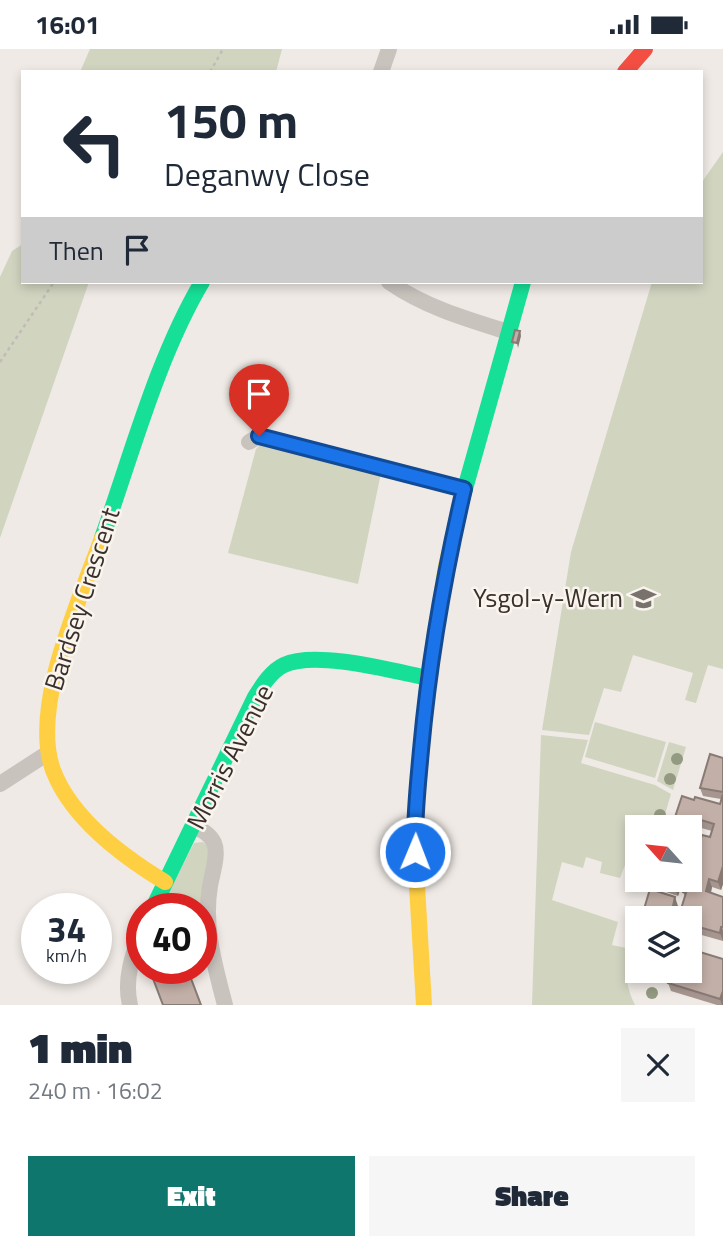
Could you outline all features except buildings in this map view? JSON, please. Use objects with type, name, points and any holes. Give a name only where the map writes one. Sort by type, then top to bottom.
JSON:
[{"type":"street","points":[[382,70],[388,49]]},
{"type":"street","points":[[627,70],[645,49]]},
{"type":"street","name":"Bardsey Crescent","points":[[165,881],[84,820],[64,795],[55,776],[45,737],[49,698],[57,666],[169,348],[182,316],[201,284]]},
{"type":"street","points":[[392,284],[415,299],[508,332]]},
{"type":"street","points":[[424,1005],[414,835],[428,678],[446,566],[464,489],[522,284]]},
{"type":"street","points":[[249,442],[259,436],[464,489]]},
{"type":"street","name":"Morris Avenue","points":[[160,893],[256,697],[277,670],[295,662],[319,660],[428,678]]},
{"type":"street","points":[[0,784],[48,753]]},
{"type":"street","points":[[193,826],[208,834],[216,851],[209,890],[208,925],[210,946],[225,1005]]},
{"type":"street","points":[[128,984],[130,1005]]},
{"type":"path","points":[[211,70],[223,49]]},
{"type":"path","points":[[0,362],[53,284]]},
{"type":"green space","points":[[90,49],[282,49],[277,70],[81,70]]},
{"type":"green space","points":[[723,152],[723,669],[708,665],[696,703],[685,700],[693,673],[633,655],[621,692],[604,688],[589,735],[542,730],[571,552],[651,284],[703,284],[703,181]]},
{"type":"green space","points":[[21,245],[21,284],[88,284],[0,538],[0,277],[12,251]]},
{"type":"green space","points":[[261,444],[381,473],[358,584],[228,553],[256,449]]},
{"type":"green space","points":[[595,722],[666,742],[655,778],[585,757]]},
{"type":"green space","points":[[541,735],[588,740],[581,763],[655,785],[671,794],[665,815],[625,815],[625,865],[620,878],[600,873],[602,862],[586,857],[583,868],[562,862],[552,900],[618,922],[612,945],[625,948],[625,983],[628,983],[635,1005],[532,1005]]},
{"type":"green space","points":[[669,742],[686,747],[673,790],[657,781]]},
{"type":"green space","points":[[203,842],[210,849],[208,893],[169,893],[194,843]]},
{"type":"traffic: fast","points":[[102,538],[158,374],[201,284]]},
{"type":"traffic: fast","points":[[461,503],[522,284]]},
{"type":"traffic: fast","points":[[160,893],[255,697],[275,671],[298,661],[315,660],[355,663],[428,678]]},
{"type":"traffic: slow","points":[[424,1005],[414,835],[428,678],[446,566],[461,503]]},
{"type":"traffic: slow","points":[[102,538],[61,653],[48,716],[48,744],[53,770],[61,788],[85,820],[115,848],[165,882]]},
{"type":"traffic: jam","points":[[627,70],[645,49]]},
{"type":"place","name":"Ysgol-y-Wern","points":[[643,598]]},
{"type":"route","points":[[259,436],[464,489],[442,587],[428,678],[417,793],[415,852]]}]
